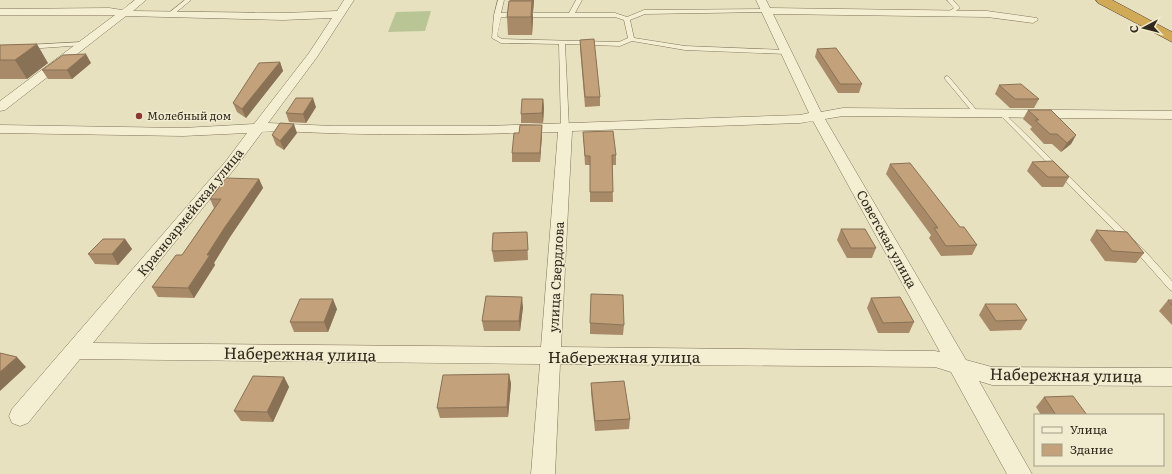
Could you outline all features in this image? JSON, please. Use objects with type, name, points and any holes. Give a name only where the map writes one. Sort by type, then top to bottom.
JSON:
[{"type":"highway","points":[[1102,0],[1172,38]]},
{"type":"street","points":[[0,107],[141,0]]},
{"type":"street","points":[[764,6],[869,14],[948,14],[977,12],[1013,15],[1033,20]]},
{"type":"street","name":"Советская улица","points":[[764,6],[817,116],[1020,474]]},
{"type":"street","points":[[0,12],[109,12],[123,14],[172,13],[263,17],[345,7]]},
{"type":"street","name":"Красноармейская улица","points":[[20,416],[231,164],[313,55],[345,7]]},
{"type":"street","points":[[0,129],[183,132],[279,127],[340,130],[565,128],[800,119],[843,112],[1003,115],[1172,115]]},
{"type":"street","name":"улица Свердлова","points":[[543,474],[552,356],[565,128]]},
{"type":"street","name":"Набережная улица","points":[[74,351],[935,359],[992,376],[1172,377]]},
{"type":"lane","points":[[172,13],[188,0]]},
{"type":"lane","points":[[501,0],[494,37],[501,41],[620,44],[631,39],[685,48],[786,52]]},
{"type":"lane","points":[[571,15],[579,0]]},
{"type":"lane","points":[[948,14],[958,8],[950,0]]},
{"type":"lane","points":[[497,15],[615,15],[627,18],[644,12],[764,6]]},
{"type":"lane","points":[[627,18],[631,39]]},
{"type":"lane","points":[[562,42],[565,128]]},
{"type":"lane","points":[[17,48],[83,44]]},
{"type":"lane","points":[[946,78],[977,114]]},
{"type":"lane","points":[[1003,115],[1141,252],[1172,287]]},
{"type":"green space","points":[[431,11],[425,31],[388,32],[396,12]]},
{"type":"building","points":[[509,1],[532,1],[531,17],[507,17]]},
{"type":"building","points":[[594,39],[600,97],[585,97],[580,40]]},
{"type":"building","points":[[37,44],[15,60],[0,60],[0,45]]},
{"type":"building","points":[[836,48],[862,84],[840,84],[817,49]]},
{"type":"building","points":[[86,54],[67,70],[42,70],[63,55]]},
{"type":"building","points":[[280,62],[242,109],[233,103],[259,63]]},
{"type":"building","points":[[1021,84],[1039,99],[1015,99],[999,85]]},
{"type":"building","points":[[296,98],[313,98],[303,114],[286,113]]},
{"type":"building","points":[[522,99],[543,99],[542,113],[521,114]]},
{"type":"building","points":[[1028,110],[1051,110],[1076,135],[1067,143],[1057,134],[1050,134],[1035,120],[1039,120]]},
{"type":"building","points":[[280,123],[294,124],[280,141],[272,135]]},
{"type":"building","points":[[520,125],[542,125],[540,153],[512,153],[514,133],[519,133]]},
{"type":"building","points":[[613,131],[616,155],[612,155],[613,192],[590,192],[590,156],[585,156],[583,132]]},
{"type":"building","points":[[1053,161],[1069,177],[1048,177],[1032,162]]},
{"type":"building","points":[[910,163],[960,227],[964,227],[977,245],[946,246],[934,228],[938,228],[890,164]]},
{"type":"building","points":[[226,178],[259,179],[225,227],[207,255],[210,255],[188,288],[152,287],[176,255],[182,255],[221,199],[210,199]]},
{"type":"building","points":[[841,229],[865,229],[876,248],[851,248]]},
{"type":"building","points":[[1096,230],[1127,232],[1144,253],[1112,251]]},
{"type":"building","points":[[527,232],[528,250],[492,251],[493,233]]},
{"type":"building","points":[[103,239],[125,239],[112,254],[88,254]]},
{"type":"building","points":[[591,294],[623,295],[624,325],[590,323]]},
{"type":"building","points":[[486,296],[522,297],[519,321],[482,321]]},
{"type":"building","points":[[900,297],[914,322],[883,323],[871,298]]},
{"type":"building","points":[[300,299],[333,299],[324,322],[290,322]]},
{"type":"building","points":[[985,304],[1016,304],[1027,320],[996,321]]},
{"type":"building","points":[[0,353],[17,357],[0,372]]},
{"type":"building","points":[[509,374],[507,407],[437,408],[443,375]]},
{"type":"building","points":[[253,376],[284,377],[267,412],[234,411]]},
{"type":"building","points":[[624,381],[630,419],[595,421],[591,383]]},
{"type":"building","points":[[1073,396],[1086,414],[1055,414],[1044,397]]},
{"type":"place","name":"Молебный дом","points":[[139,116]]}]
